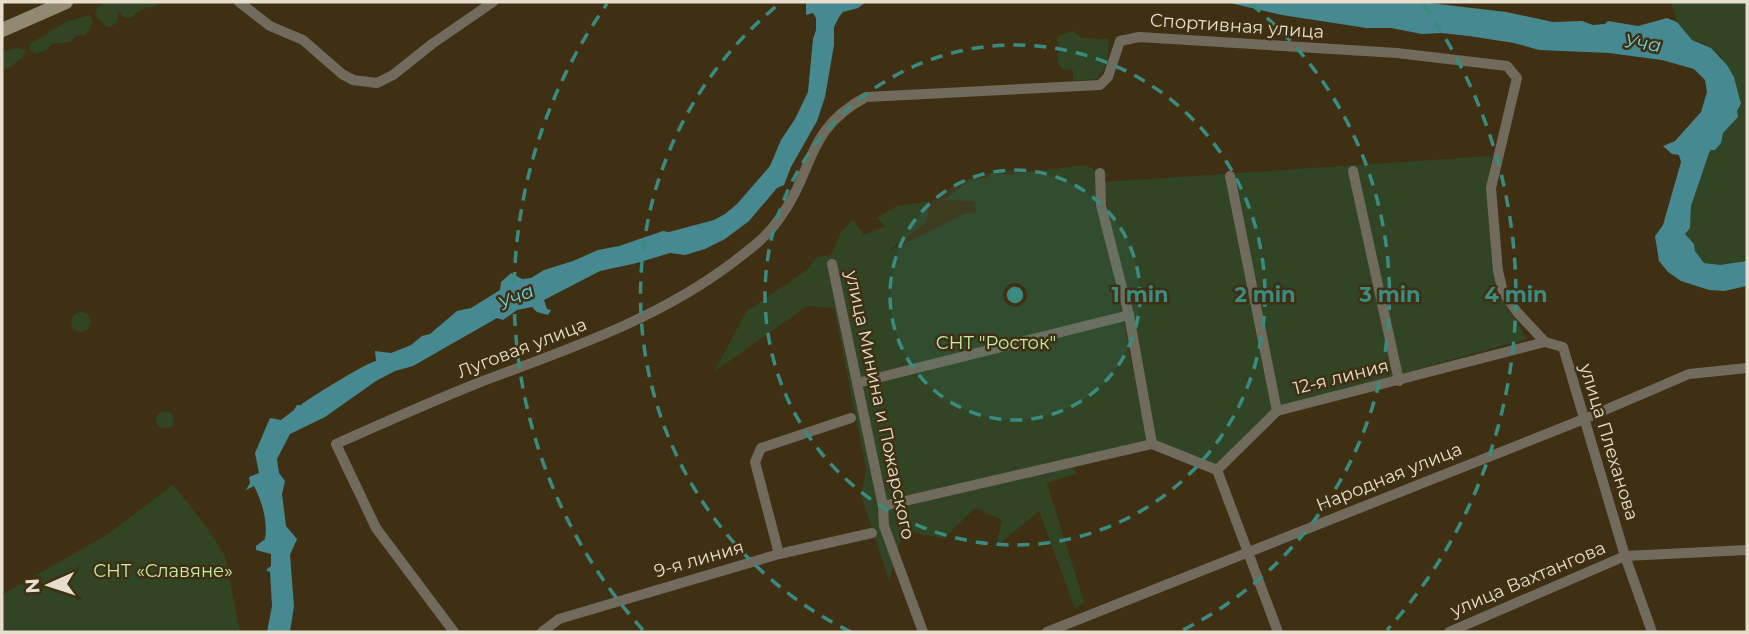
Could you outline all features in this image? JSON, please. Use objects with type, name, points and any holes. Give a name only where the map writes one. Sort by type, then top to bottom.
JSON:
[{"type":"main road","points":[[2,30],[66,2]]},
{"type":"street","points":[[239,2],[270,26],[303,40],[342,75],[353,80],[377,83],[393,75],[492,2]]},
{"type":"street","name":"Спортивная улица","points":[[854,103],[866,97],[1100,85],[1108,77],[1120,41],[1139,37],[1397,52],[1507,66],[1517,78]]},
{"type":"street","name":"улица Плеханова","points":[[1517,78],[1492,188],[1498,271],[1503,292],[1517,312],[1545,342],[1563,347],[1625,556],[1652,632]]},
{"type":"street","name":"Луговая улица","points":[[454,632],[376,528],[336,444],[464,389],[592,340],[705,282],[753,246],[780,218],[819,136],[854,103]]},
{"type":"street","points":[[1353,171],[1399,381]]},
{"type":"street","points":[[1100,173],[1101,205],[1129,315],[1152,444]]},
{"type":"street","points":[[1230,176],[1278,411]]},
{"type":"street","name":"улица Минина и Пожарского","points":[[832,264],[883,506],[884,526],[923,632]]},
{"type":"street","points":[[856,383],[1129,315]]},
{"type":"street","name":"12-я линия","points":[[1217,470],[1278,411],[1545,342]]},
{"type":"street","name":"Народная улица","points":[[1047,632],[1075,627],[1248,552],[1584,419],[1689,374],[1747,368]]},
{"type":"street","points":[[779,554],[755,462],[761,448],[851,418]]},
{"type":"street","points":[[883,506],[1152,444],[1217,470],[1278,632]]},
{"type":"street","name":"9-я линия","points":[[542,632],[559,619],[779,554],[872,533]]},
{"type":"street","name":"улица Вахтангова","points":[[1449,632],[1625,556],[1747,550]]},
{"type":"green space","points":[[159,2],[156,6],[140,10],[131,18],[123,17],[118,11],[118,22],[110,27],[95,16],[97,8],[103,3]]},
{"type":"green space","points":[[1671,2],[1747,2],[1747,261],[1720,265],[1704,263],[1685,234],[1691,217],[1691,206],[1709,153],[1711,149],[1715,150],[1721,142],[1722,133],[1738,117],[1741,104],[1734,77],[1720,55],[1703,43],[1692,40],[1677,22]]},
{"type":"green space","points":[[89,15],[93,21],[84,35],[76,36],[70,42],[52,44],[46,50],[35,54],[30,50],[30,44],[66,22]]},
{"type":"green space","points":[[1073,31],[1082,38],[1109,39],[1107,64],[1097,79],[1073,81],[1073,70],[1062,69],[1057,61],[1057,36]]},
{"type":"green space","points":[[18,48],[26,50],[25,54],[2,71],[2,52]]},
{"type":"green space","points":[[1492,156],[1487,189],[1500,295],[1527,339],[1272,409],[1217,467],[1154,442],[1103,182]]},
{"type":"green space","name":"СНТ \"Росток\"","points":[[1084,165],[1110,175],[1096,182],[1148,440],[1073,458],[1076,474],[1047,483],[1084,602],[1075,609],[1039,511],[996,547],[1002,520],[975,508],[944,538],[903,531],[889,581],[861,495],[866,469],[834,308],[807,306],[714,372],[746,312],[808,269],[817,257],[831,255],[841,232],[853,220],[864,235],[885,226],[877,218],[897,206],[930,201],[926,222],[887,252],[964,214],[977,212],[974,201],[944,200],[970,180],[987,178],[995,170],[1006,175]]},
{"type":"green space","points":[[77,312],[85,312],[91,322],[85,332],[77,332],[71,326],[71,318]]},
{"type":"green space","points":[[165,411],[171,414],[174,420],[171,426],[165,429],[159,426],[156,420],[159,414]]},
{"type":"green space","name":"СНТ «Славяне»","points":[[173,485],[203,522],[225,556],[240,632],[2,632],[2,595],[108,534]]},
{"type":"water","name":"Уча","points":[[806,2],[866,2],[858,8],[843,12],[839,17],[834,27],[834,45],[825,97],[817,121],[784,185],[777,188],[749,221],[725,239],[705,249],[685,255],[670,253],[600,271],[544,300],[547,309],[551,310],[548,315],[537,312],[532,307],[517,310],[503,320],[497,318],[413,366],[395,371],[376,381],[325,417],[290,434],[277,459],[279,473],[285,481],[282,494],[286,526],[297,539],[290,555],[294,606],[290,632],[267,632],[272,606],[270,572],[266,570],[271,566],[271,554],[256,550],[256,546],[265,539],[265,519],[254,486],[246,490],[250,483],[249,477],[259,473],[255,453],[270,418],[281,420],[297,405],[376,361],[375,351],[391,353],[430,334],[457,311],[471,308],[500,290],[501,282],[511,273],[522,279],[531,278],[544,270],[598,250],[663,231],[669,232],[714,220],[725,214],[770,166],[808,92],[816,18],[813,13],[806,15]]},
{"type":"water","name":"Уча","points":[[1226,2],[1421,2],[1506,12],[1553,22],[1582,21],[1593,25],[1605,24],[1608,21],[1638,26],[1667,18],[1677,22],[1692,40],[1711,48],[1727,65],[1734,77],[1741,104],[1737,111],[1738,117],[1723,133],[1721,143],[1709,153],[1691,206],[1690,228],[1685,234],[1704,263],[1720,265],[1747,261],[1747,286],[1724,291],[1709,290],[1681,281],[1659,261],[1655,236],[1663,225],[1681,162],[1679,155],[1672,154],[1663,146],[1675,141],[1701,112],[1707,92],[1705,80],[1694,69],[1662,60],[1609,53],[1539,50],[1469,36],[1366,28],[1282,15]]}]
